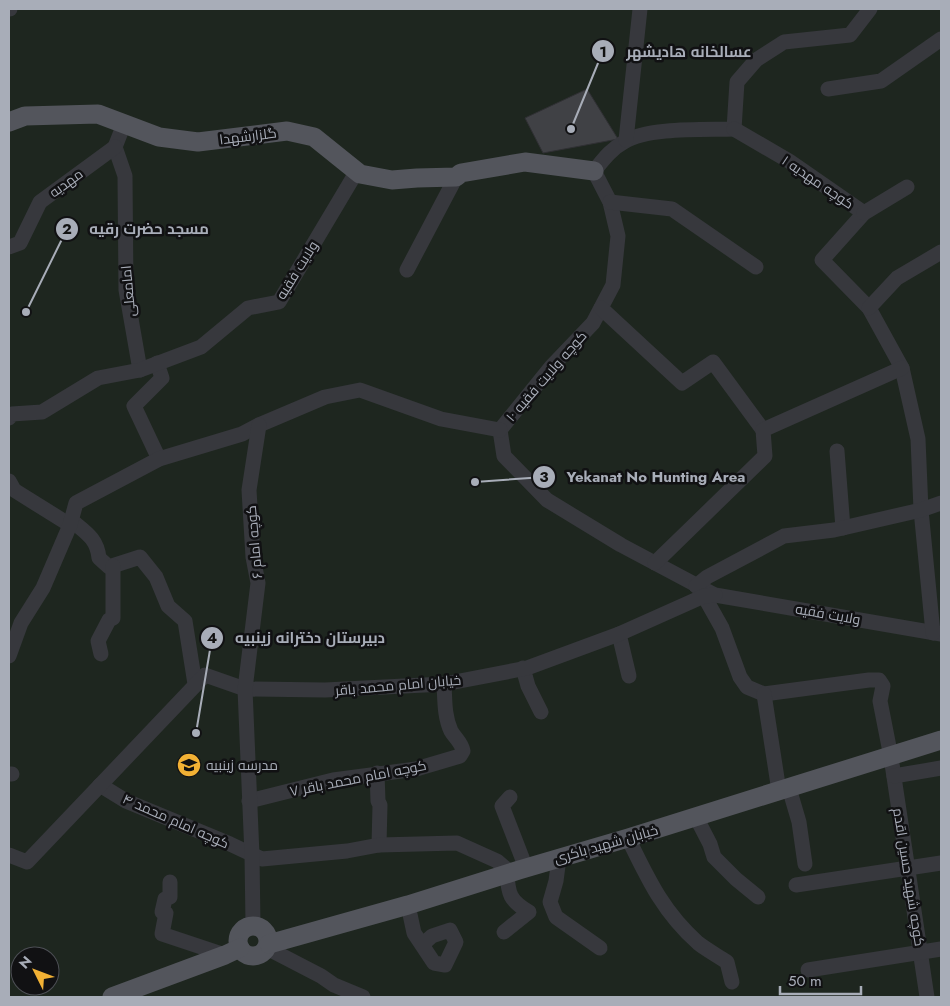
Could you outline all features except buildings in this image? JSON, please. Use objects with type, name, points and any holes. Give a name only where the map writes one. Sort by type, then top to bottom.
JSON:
[{"type":"main road","name":"گلزارشهدا","points":[[9,122],[25,116],[98,114],[159,137],[198,142],[287,131],[314,137],[360,174],[392,180],[456,178],[461,173],[525,162],[594,171]]},
{"type":"main road","name":"خیابان شهید باکری","points":[[268,946],[628,838],[941,740]]},
{"type":"main road","points":[[112,997],[232,952],[253,956],[261,954],[268,946],[268,937],[265,930],[260,926],[253,925],[242,930],[232,952]]},
{"type":"street","points":[[626,140],[640,9]]},
{"type":"street","points":[[594,171],[608,154],[626,140],[658,131],[734,129],[737,82],[756,60],[784,42],[850,35],[870,9]]},
{"type":"street","points":[[828,89],[881,81],[941,39]]},
{"type":"street","points":[[115,147],[124,124]]},
{"type":"street","name":"کوچه مهدیه ۱","points":[[734,129],[789,161],[864,213],[822,260],[870,308],[902,368],[918,439],[921,510],[937,633]]},
{"type":"street","name":"مهدیه","points":[[9,247],[20,243],[40,202],[115,147]]},
{"type":"street","name":"امامعلی","points":[[115,147],[125,176],[126,290],[140,370]]},
{"type":"street","name":"ولایت فقیه","points":[[10,414],[42,412],[98,378],[140,370],[200,347],[248,308],[279,302],[357,171]]},
{"type":"street","name":"کوچه ولایت فقیه ۱۰","points":[[594,171],[610,202],[618,236],[613,285],[593,322],[551,367],[500,430],[504,456],[547,500],[621,545],[655,562],[705,592]]},
{"type":"street","points":[[407,270],[456,178]]},
{"type":"street","points":[[864,213],[907,187]]},
{"type":"street","points":[[610,202],[672,209],[756,267]]},
{"type":"street","points":[[870,308],[897,278],[941,252]]},
{"type":"street","points":[[601,308],[682,383],[713,362],[763,430],[765,456],[655,562]]},
{"type":"street","points":[[157,363],[162,378],[134,406],[160,459]]},
{"type":"street","points":[[763,430],[902,368]]},
{"type":"street","points":[[9,656],[21,623],[43,588],[76,503],[160,459],[242,434],[259,424],[325,397],[360,390],[441,419],[500,430]]},
{"type":"street","name":"کوچه امام ۶","points":[[253,925],[245,689],[258,583],[253,557],[249,490],[259,424]]},
{"type":"street","points":[[837,451],[842,528]]},
{"type":"street","points":[[9,481],[14,490],[70,522],[93,539],[98,548],[99,558],[109,567],[140,558],[156,578],[168,606],[184,621],[195,684],[116,770],[27,862],[9,855]]},
{"type":"street","name":"خیابان امام محمد باقر","points":[[195,684],[205,675],[245,689],[325,690],[444,684],[523,668],[619,634],[705,592],[708,577],[784,536],[842,528],[921,510],[941,503]]},
{"type":"street","points":[[101,654],[98,641],[109,620],[113,618],[113,566]]},
{"type":"street","points":[[705,592],[722,628],[740,677],[747,687],[764,694],[784,790],[799,822],[806,864]]},
{"type":"street","name":"ولایت فقیه","points":[[705,592],[937,633]]},
{"type":"street","points":[[619,634],[629,676]]},
{"type":"street","points":[[523,668],[528,686],[541,712]]},
{"type":"street","name":"کوچه شهید حسین اقدم","points":[[764,694],[869,680],[879,680],[883,686],[880,701],[891,757],[927,997]]},
{"type":"street","name":"کوچه امام محمد باقر ۷","points":[[249,801],[333,780],[416,769],[460,756],[464,751],[451,730],[445,708],[444,684]]},
{"type":"street","points":[[894,776],[941,768]]},
{"type":"street","points":[[377,773],[378,801],[380,805],[379,845]]},
{"type":"street","name":"کوچه امام محمد ۴","points":[[100,785],[126,801],[262,859],[347,851],[379,845],[457,843],[514,871]]},
{"type":"street","points":[[504,932],[529,912],[515,904],[508,891],[514,871],[502,806],[510,797]]},
{"type":"street","points":[[696,817],[710,844],[714,857],[736,880],[758,897]]},
{"type":"street","points":[[628,838],[657,896],[674,919],[699,944],[727,962],[732,982]]},
{"type":"street","points":[[559,858],[556,881],[550,902],[556,917],[600,948]]},
{"type":"street","points":[[796,886],[941,863]]},
{"type":"street","points":[[170,882],[170,897],[165,899],[162,912],[166,913],[162,934],[232,952]]},
{"type":"street","points":[[408,905],[414,933],[422,945]]},
{"type":"street","points":[[268,946],[334,985],[363,997]]},
{"type":"street","points":[[808,970],[941,950]]},
{"type":"shaded area","points":[[9,9],[941,9],[941,997],[9,997]]},
{"type":"place","name":"عسالخانه هادیشهر","points":[[571,129]]},
{"type":"place","name":"مسجد حضرت رقیه","points":[[26,312]]},
{"type":"place","name":"Yekanat No Hunting Area","points":[[475,482]]},
{"type":"place","name":"دبیرستان دخترانه زینبیه","points":[[196,733]]},
{"type":"place","name":"مدرسه زینبیه","points":[[189,765]]}]
